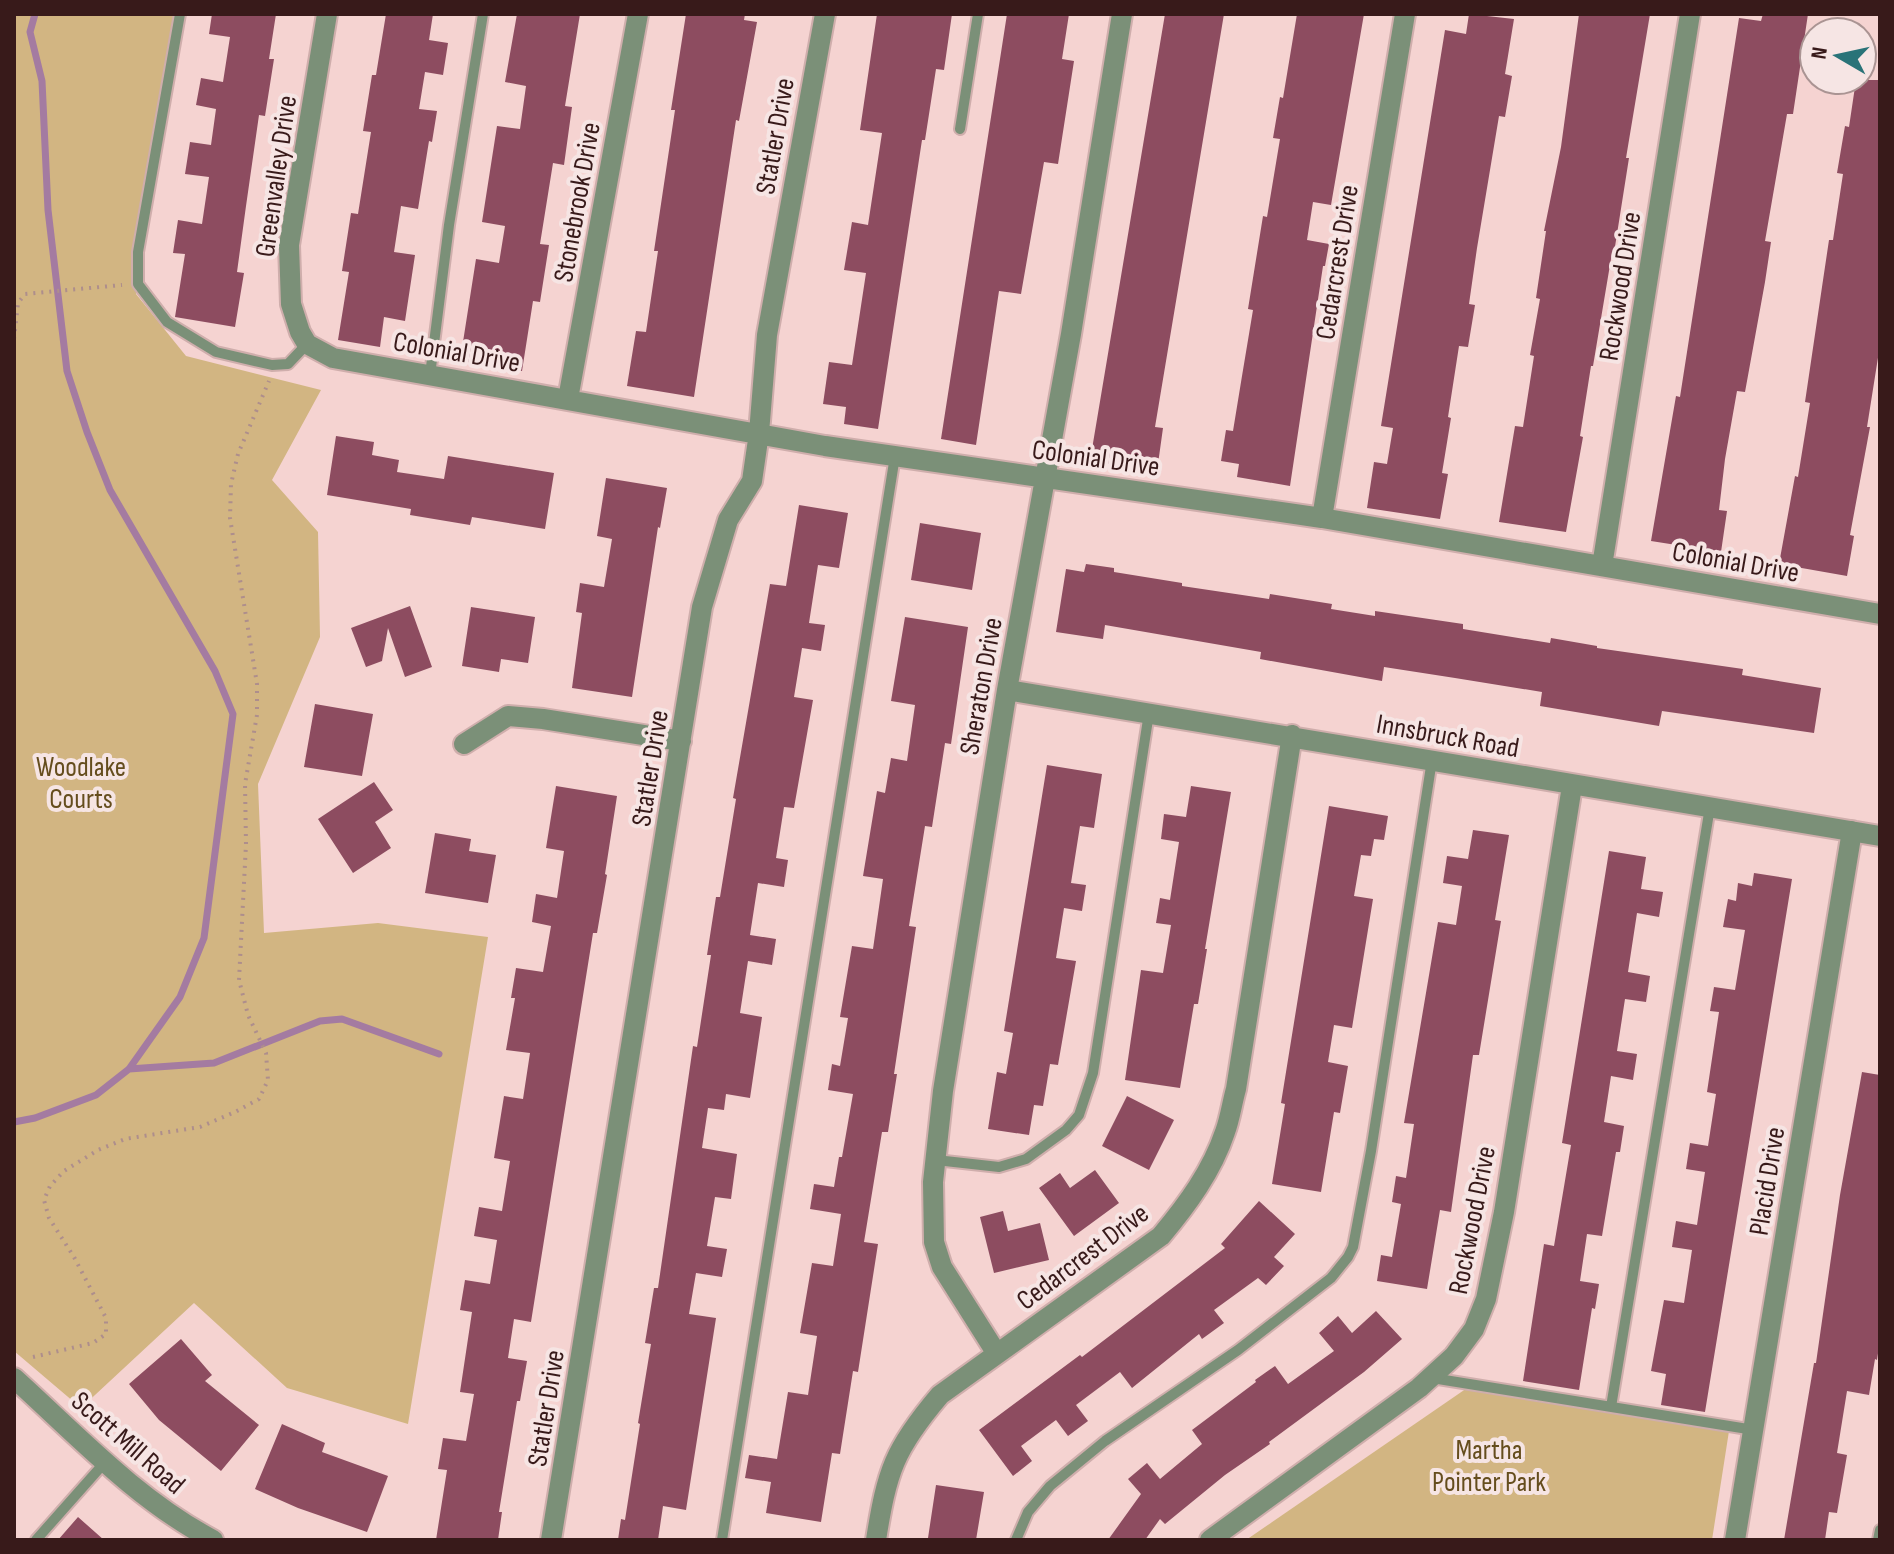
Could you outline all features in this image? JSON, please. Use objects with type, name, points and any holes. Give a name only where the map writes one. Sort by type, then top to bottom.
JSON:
[{"type":"street","name":"Greenvalley Drive","points":[[307,344],[291,304],[289,245],[327,14]]},
{"type":"street","name":"Stonebrook Drive","points":[[568,399],[638,14]]},
{"type":"street","name":"Statler Drive","points":[[551,1540],[702,607],[728,520],[752,481],[767,335],[825,14]]},
{"type":"street","name":"Sheraton Drive","points":[[997,1354],[942,1267],[934,1242],[932,1212],[936,1160],[943,1091],[1007,690],[1071,334],[1122,14]]},
{"type":"street","name":"Cedarcrest Drive","points":[[1322,518],[1405,14]]},
{"type":"street","name":"Rockwood Drive","points":[[1602,566],[1690,14]]},
{"type":"street","name":"Colonial Drive","points":[[307,344],[333,358],[759,433],[895,456],[1322,518],[1880,611]]},
{"type":"street","name":"Innsbruck Road","points":[[1007,690],[1292,735],[1572,786],[1880,836]]},
{"type":"street","points":[[464,744],[508,716],[681,741]]},
{"type":"street","name":"Cedarcrest Drive","points":[[876,1540],[892,1463],[912,1428],[940,1395],[1161,1236],[1188,1203],[1225,1133],[1236,1089],[1292,735]]},
{"type":"street","name":"Rockwood Drive","points":[[1210,1540],[1430,1378],[1454,1356],[1474,1329],[1486,1299],[1504,1212],[1572,786]]},
{"type":"street","name":"Placid Drive","points":[[1735,1540],[1852,831]]},
{"type":"street","name":"Scott Mill Road","points":[[14,1378],[148,1499],[186,1526],[213,1540]]},
{"type":"lane","points":[[180,14],[138,252],[138,284],[167,322],[216,352],[276,365],[288,364],[307,344]]},
{"type":"lane","points":[[430,375],[449,225],[483,14]]},
{"type":"lane","points":[[960,129],[978,14]]},
{"type":"lane","points":[[722,1540],[895,456]]},
{"type":"lane","points":[[936,1160],[985,1167],[1012,1165],[1047,1144],[1079,1115],[1093,1073],[1149,713]]},
{"type":"lane","points":[[1016,1540],[1028,1512],[1050,1486],[1105,1441],[1238,1350],[1331,1278],[1348,1257],[1353,1247],[1371,1151],[1432,760]]},
{"type":"lane","points":[[1611,1407],[1710,807]]},
{"type":"lane","points":[[1430,1378],[1754,1430]]},
{"type":"lane","points":[[36,1540],[106,1461]]},
{"type":"lane","points":[[1878,1540],[1880,1530]]},
{"type":"path","points":[[14,339],[18,303],[25,294],[127,284]]},
{"type":"path","points":[[33,1357],[93,1343],[106,1334],[106,1318],[74,1257],[49,1218],[44,1200],[50,1186],[64,1171],[98,1150],[125,1139],[200,1127],[259,1099],[268,1080],[266,1053],[239,980],[246,844],[245,784],[257,715],[257,684],[230,518],[231,484],[238,454],[276,365]]},
{"type":"green space","name":"Woodlake Courts","points":[[14,14],[178,14],[136,294],[186,356],[321,390],[272,480],[318,532],[320,637],[258,784],[264,933],[378,923],[488,937],[408,1424],[287,1388],[194,1303],[81,1408],[14,1351]]},
{"type":"green space","name":"Martha Pointer Park","points":[[1470,1386],[1729,1431],[1712,1540],[1246,1540]]},
{"type":"building","points":[[212,14],[276,14],[269,59],[274,59],[265,116],[259,115],[237,272],[244,273],[235,327],[175,317],[185,254],[173,253],[178,220],[202,224],[209,177],[185,174],[190,142],[211,145],[216,109],[196,105],[201,78],[223,82],[230,37],[209,34]]},
{"type":"building","points":[[386,14],[433,14],[429,40],[448,43],[443,75],[425,72],[419,109],[437,111],[418,209],[401,206],[394,252],[415,255],[405,321],[384,317],[380,347],[338,340],[349,272],[342,271],[351,213],[358,214],[371,132],[363,131]]},
{"type":"building","points":[[517,14],[580,14],[565,106],[572,107],[564,165],[553,163],[540,244],[549,245],[540,302],[533,301],[522,371],[460,361],[476,259],[499,263],[505,226],[482,222],[497,126],[520,129],[526,86],[505,82]]},
{"type":"building","points":[[686,14],[745,14],[744,20],[757,22],[739,121],[736,120],[694,397],[627,386],[636,331],[646,332],[658,251],[654,251],[675,110],[671,110]]},
{"type":"building","points":[[877,14],[952,14],[944,70],[936,69],[925,140],[922,140],[878,429],[844,424],[846,407],[823,404],[829,362],[852,365],[866,273],[844,270],[852,222],[868,225],[882,133],[860,130]]},
{"type":"building","points":[[1007,14],[1069,14],[1062,59],[1074,61],[1058,164],[1044,162],[1021,294],[999,291],[976,445],[941,439]]},
{"type":"building","points":[[1165,14],[1224,14],[1155,427],[1163,428],[1157,471],[1090,461]]},
{"type":"building","points":[[1297,14],[1364,14],[1331,205],[1313,202],[1307,240],[1329,244],[1323,266],[1290,486],[1237,477],[1239,464],[1221,461],[1226,430],[1233,431],[1253,310],[1248,309],[1263,216],[1267,217],[1280,139],[1273,138]]},
{"type":"building","points":[[1469,14],[1514,19],[1505,74],[1512,76],[1505,117],[1499,116],[1477,248],[1469,304],[1475,305],[1468,347],[1459,346],[1448,417],[1451,418],[1442,473],[1448,474],[1440,519],[1367,508],[1374,462],[1387,464],[1393,428],[1381,426],[1445,30],[1466,34]]},
{"type":"building","points":[[1579,14],[1650,14],[1614,253],[1591,366],[1580,436],[1583,437],[1566,532],[1499,522],[1515,426],[1523,427],[1534,356],[1530,355],[1540,299],[1536,298],[1544,231],[1561,147]]},
{"type":"building","points":[[1763,14],[1808,14],[1798,16],[1798,81],[1793,114],[1787,114],[1765,241],[1771,242],[1745,392],[1737,391],[1725,459],[1719,510],[1727,511],[1721,552],[1651,541],[1676,396],[1680,397],[1739,18],[1761,21]]},
{"type":"building","points":[[1880,80],[1880,345],[1867,427],[1870,427],[1850,535],[1854,536],[1847,576],[1779,564],[1810,403],[1805,402],[1829,240],[1833,240],[1843,174],[1837,173],[1845,126],[1849,127],[1854,96],[1878,96]]},
{"type":"building","points":[[336,436],[374,442],[372,455],[399,460],[397,472],[444,479],[448,456],[554,473],[545,529],[472,517],[470,525],[410,515],[411,509],[327,495]]},
{"type":"building","points":[[606,478],[667,488],[658,527],[632,697],[572,688],[582,613],[576,612],[580,583],[604,587],[612,539],[597,536]]},
{"type":"building","points":[[799,505],[848,513],[839,568],[818,565],[809,623],[825,625],[821,651],[802,648],[794,697],[813,700],[794,808],[784,807],[776,858],[788,860],[784,887],[758,883],[750,935],[776,939],[772,965],[748,961],[740,1013],[762,1017],[750,1098],[726,1094],[724,1110],[708,1108],[702,1148],[737,1154],[731,1199],[715,1197],[707,1246],[727,1249],[722,1277],[696,1273],[689,1314],[716,1318],[686,1510],[663,1506],[658,1540],[618,1540],[621,1519],[625,1520],[651,1344],[645,1343],[654,1288],[658,1288],[693,1046],[697,1047],[711,955],[707,955],[716,897],[720,897],[736,799],[733,798],[770,584],[786,586]]},
{"type":"building","points":[[920,523],[981,533],[972,590],[911,580]]},
{"type":"building","points":[[1086,564],[1114,568],[1114,572],[1182,583],[1182,586],[1269,599],[1270,594],[1332,604],[1331,609],[1375,616],[1375,611],[1463,624],[1463,629],[1550,643],[1551,638],[1597,648],[1743,669],[1742,675],[1821,688],[1814,733],[1662,711],[1659,726],[1540,706],[1542,692],[1455,678],[1384,667],[1382,681],[1260,659],[1261,652],[1105,625],[1103,639],[1056,632],[1066,569],[1084,572]]},
{"type":"building","points":[[410,606],[432,667],[405,677],[388,628],[382,661],[366,667],[351,628]]},
{"type":"building","points":[[471,607],[535,617],[528,663],[501,659],[499,672],[462,666]]},
{"type":"building","points":[[905,617],[968,627],[951,744],[945,743],[932,827],[925,826],[909,926],[916,927],[894,1074],[897,1074],[888,1132],[882,1132],[864,1242],[878,1244],[858,1372],[853,1371],[840,1454],[832,1453],[821,1522],[766,1513],[771,1482],[745,1478],[749,1455],[777,1459],[788,1392],[808,1395],[817,1336],[800,1333],[812,1263],[833,1266],[841,1214],[810,1209],[814,1184],[834,1187],[853,1094],[828,1090],[832,1064],[840,1066],[848,1018],[840,1017],[852,946],[873,949],[883,879],[863,876],[877,791],[885,793],[891,758],[907,761],[915,705],[891,701]]},
{"type":"building","points":[[315,704],[373,714],[362,776],[304,767]]},
{"type":"building","points":[[1047,765],[1102,774],[1094,828],[1080,826],[1071,883],[1086,885],[1082,911],[1064,908],[1056,958],[1076,961],[1058,1065],[1050,1064],[1043,1106],[1034,1105],[1029,1135],[988,1129],[997,1072],[1006,1074],[1013,1033],[1004,1031]]},
{"type":"building","points":[[374,782],[393,810],[375,822],[391,848],[353,873],[318,819]]},
{"type":"building","points":[[556,786],[617,796],[607,875],[597,933],[593,933],[531,1322],[514,1319],[508,1358],[527,1361],[520,1401],[517,1401],[499,1512],[502,1512],[498,1540],[436,1540],[447,1470],[438,1469],[443,1438],[466,1441],[474,1394],[460,1392],[472,1312],[460,1310],[465,1280],[490,1284],[497,1240],[474,1236],[479,1207],[502,1211],[510,1161],[494,1158],[504,1096],[523,1099],[530,1053],[506,1050],[515,998],[511,998],[516,968],[543,972],[551,926],[532,922],[536,894],[557,898],[564,851],[546,848]]},
{"type":"building","points":[[1191,786],[1231,792],[1198,1004],[1194,1004],[1180,1088],[1125,1080],[1141,970],[1163,973],[1171,925],[1156,923],[1160,898],[1170,900],[1179,842],[1161,839],[1164,814],[1186,817]]},
{"type":"building","points":[[1329,806],[1388,816],[1384,840],[1374,839],[1371,856],[1361,855],[1354,896],[1373,899],[1352,1028],[1334,1025],[1328,1062],[1348,1066],[1340,1113],[1334,1112],[1321,1192],[1272,1184],[1285,1104],[1281,1103]]},
{"type":"building","points":[[1473,830],[1509,835],[1495,920],[1501,921],[1479,1055],[1473,1055],[1451,1212],[1440,1210],[1427,1289],[1377,1281],[1381,1255],[1392,1257],[1401,1204],[1392,1202],[1396,1176],[1406,1178],[1414,1124],[1404,1123],[1438,922],[1456,925],[1462,886],[1443,883],[1447,856],[1468,859]]},
{"type":"building","points":[[435,833],[471,839],[469,851],[496,855],[488,903],[425,893]]},
{"type":"building","points":[[1609,851],[1646,857],[1641,889],[1663,892],[1659,917],[1637,913],[1628,972],[1650,976],[1646,1002],[1625,999],[1617,1051],[1637,1054],[1633,1080],[1611,1076],[1604,1122],[1624,1126],[1620,1152],[1616,1152],[1602,1236],[1587,1234],[1580,1281],[1599,1284],[1595,1309],[1592,1308],[1579,1390],[1523,1381],[1544,1244],[1554,1246],[1571,1145],[1562,1143]]},
{"type":"building","points":[[1754,873],[1792,879],[1705,1412],[1661,1405],[1666,1374],[1651,1371],[1664,1300],[1684,1303],[1692,1250],[1672,1247],[1676,1221],[1697,1225],[1705,1172],[1686,1169],[1690,1143],[1708,1146],[1716,1094],[1707,1092],[1719,1012],[1710,1011],[1714,987],[1735,990],[1745,930],[1723,927],[1728,899],[1736,901],[1738,883],[1752,886]]},
{"type":"building","points":[[1862,1072],[1880,1075],[1880,1340],[1877,1360],[1869,1395],[1847,1391],[1837,1453],[1847,1455],[1837,1513],[1829,1512],[1825,1540],[1784,1540],[1816,1363],[1840,1195]]},
{"type":"building","points":[[1127,1096],[1174,1120],[1149,1170],[1102,1146]]},
{"type":"building","points":[[1095,1170],[1119,1203],[1074,1236],[1039,1188],[1060,1173],[1070,1188]]},
{"type":"building","points":[[1259,1201],[1295,1234],[1274,1257],[1284,1266],[1266,1285],[1258,1278],[1214,1310],[1224,1323],[1202,1339],[1199,1334],[1132,1388],[1120,1372],[1076,1405],[1088,1421],[1068,1436],[1056,1420],[1021,1446],[1032,1461],[1013,1476],[979,1430],[1080,1355],[1082,1357],[1225,1248],[1221,1244]]},
{"type":"building","points":[[1003,1211],[1008,1231],[1040,1223],[1049,1260],[994,1273],[980,1217]]},
{"type":"building","points":[[1376,1311],[1402,1339],[1364,1372],[1225,1475],[1165,1524],[1160,1519],[1145,1540],[1108,1540],[1141,1494],[1128,1479],[1147,1463],[1160,1479],[1202,1444],[1192,1430],[1255,1380],[1275,1366],[1288,1384],[1334,1351],[1319,1333],[1338,1316],[1352,1333]]},
{"type":"building","points":[[181,1339],[212,1375],[205,1381],[259,1425],[221,1471],[159,1420],[129,1384]]},
{"type":"building","points":[[282,1424],[325,1443],[322,1452],[388,1476],[367,1532],[255,1489]]},
{"type":"building","points":[[936,1485],[984,1492],[976,1540],[928,1538]]},
{"type":"building","points":[[78,1517],[104,1540],[58,1540]]},
{"type":"waterway","points":[[14,1122],[35,1118],[96,1095],[129,1069],[180,997],[204,938],[233,714],[215,671],[110,490],[67,371],[48,210],[42,81],[30,32],[35,14]]},
{"type":"waterway","points":[[129,1069],[214,1063],[320,1021],[342,1019],[439,1054]]}]
